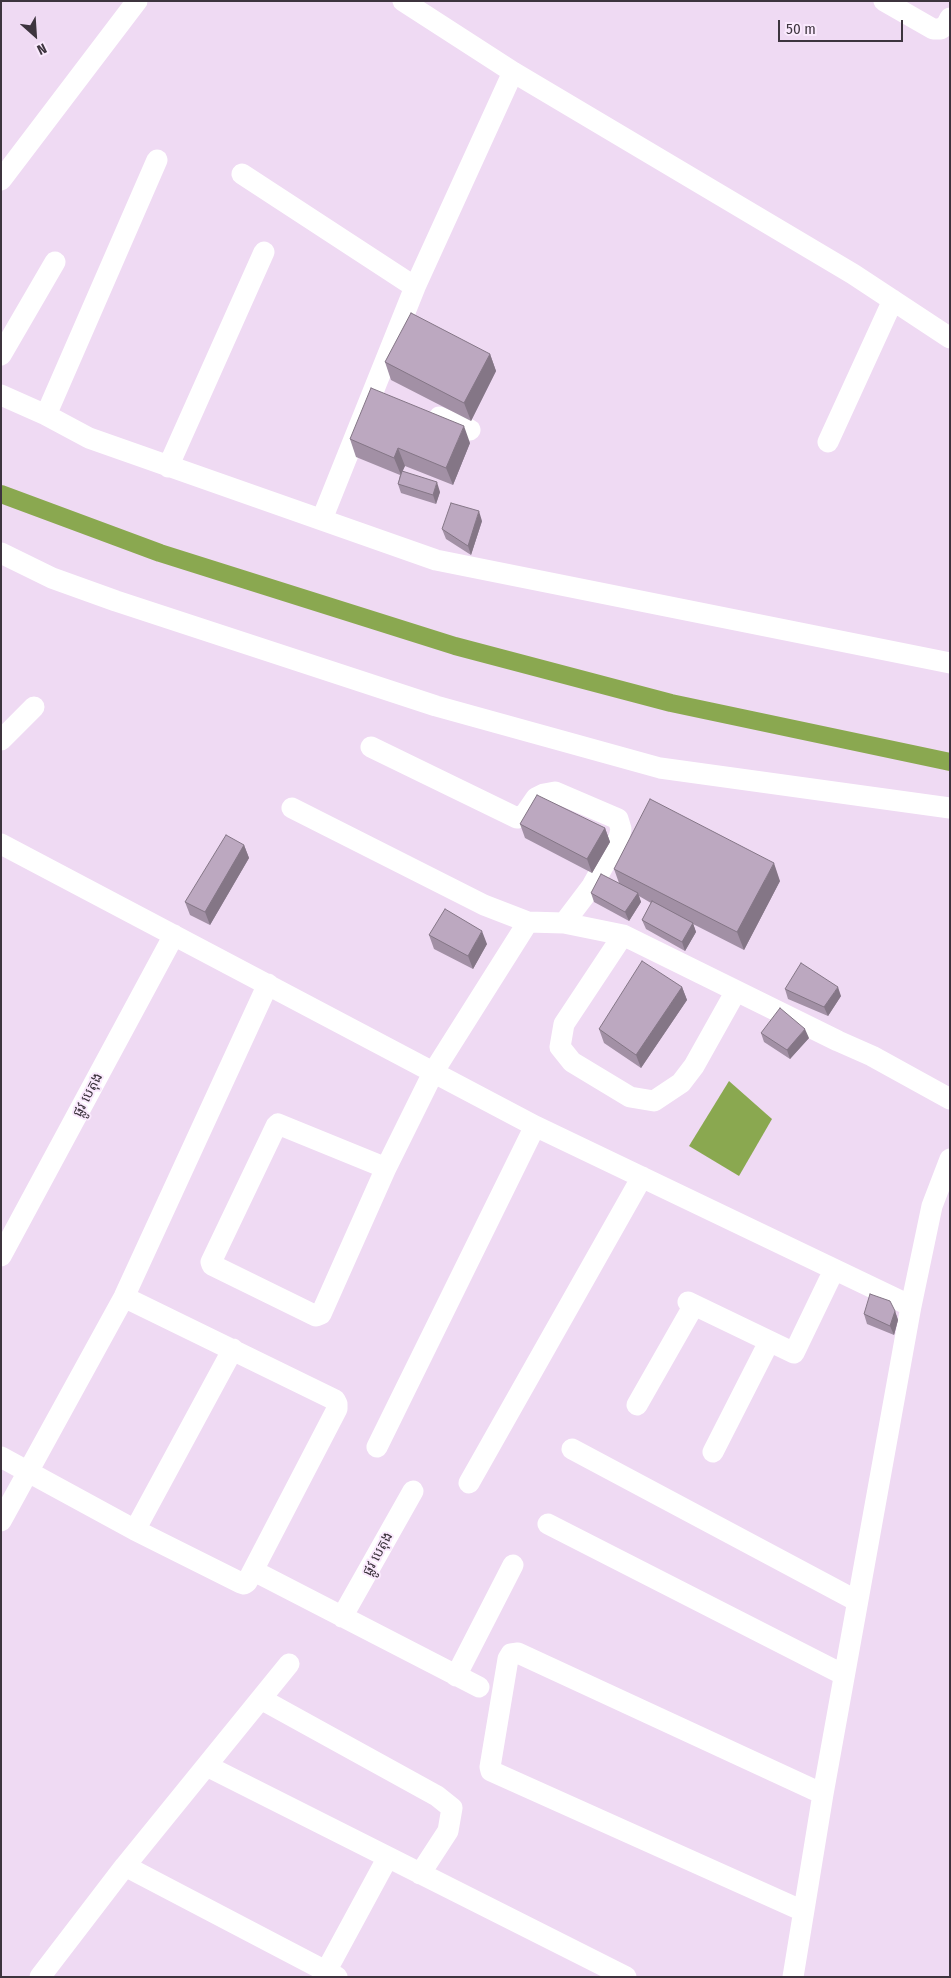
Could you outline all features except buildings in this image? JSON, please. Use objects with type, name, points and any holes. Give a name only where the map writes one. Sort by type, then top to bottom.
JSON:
[{"type":"street","points":[[1,180],[137,1]]},
{"type":"street","points":[[403,1],[513,72],[853,274],[950,338]]},
{"type":"street","points":[[884,1],[933,29],[941,29],[950,18]]},
{"type":"street","points":[[322,519],[383,393],[415,287],[513,72]]},
{"type":"street","points":[[46,415],[157,160]]},
{"type":"street","points":[[242,174],[415,287]]},
{"type":"street","points":[[168,467],[264,252]]},
{"type":"street","points":[[1,355],[55,262]]},
{"type":"street","points":[[828,442],[893,300]]},
{"type":"street","points":[[1,395],[46,415],[89,438],[436,560],[950,664]]},
{"type":"street","points":[[418,408],[470,430]]},
{"type":"street","points":[[1,553],[52,578],[106,598],[436,706],[660,768],[950,808]]},
{"type":"street","points":[[1,740],[34,707]]},
{"type":"street","points":[[371,747],[517,818],[525,814],[536,798],[555,792],[618,819],[621,829],[619,838],[592,886],[564,924]]},
{"type":"street","points":[[292,808],[484,905],[528,922],[564,924],[623,935],[872,1056],[950,1099]]},
{"type":"street","points":[[1,844],[535,1126],[911,1306]]},
{"type":"street","points":[[386,1168],[278,1124],[211,1262],[214,1268],[319,1316],[386,1168],[434,1071],[528,922]]},
{"type":"street","name":"ផ្លូវ បេតុង","points":[[1,1256],[174,935]]},
{"type":"street","points":[[623,935],[564,1024],[560,1046],[572,1062],[630,1097],[654,1100],[681,1083],[694,1066],[736,991]]},
{"type":"street","points":[[1,1521],[124,1297],[268,984]]},
{"type":"street","points":[[377,1447],[535,1126]]},
{"type":"street","points":[[793,1977],[823,1794],[911,1306],[941,1209],[950,1159]]},
{"type":"street","points":[[469,1483],[642,1177]]},
{"type":"street","points":[[637,1406],[691,1304],[794,1352],[834,1270]]},
{"type":"street","points":[[1,1457],[135,1530],[244,1584],[254,1571],[337,1409],[337,1404],[335,1400],[124,1297]]},
{"type":"street","points":[[713,1452],[769,1342]]},
{"type":"street","points":[[135,1530],[233,1349]]},
{"type":"street","points":[[572,1449],[858,1601]]},
{"type":"street","name":"ផ្លូវ បេតុង","points":[[342,1617],[413,1491]]},
{"type":"street","points":[[548,1524],[844,1675]]},
{"type":"street","points":[[456,1676],[512,1565]]},
{"type":"street","points":[[254,1571],[480,1687]]},
{"type":"street","points":[[804,1911],[491,1770],[508,1659],[511,1654],[518,1653],[823,1794]]},
{"type":"street","points":[[47,1975],[125,1866],[289,1664]]},
{"type":"street","points":[[261,1699],[438,1796],[452,1808],[448,1831],[420,1874]]},
{"type":"street","points":[[207,1766],[388,1857],[613,1974]]},
{"type":"street","points":[[125,1866],[328,1975],[388,1857]]},
{"type":"shaded area","points":[[729,1081],[772,1119],[739,1176],[689,1146]]},
{"type":"waterway","points":[[1,494],[160,553],[455,646],[671,703],[950,762]]}]
